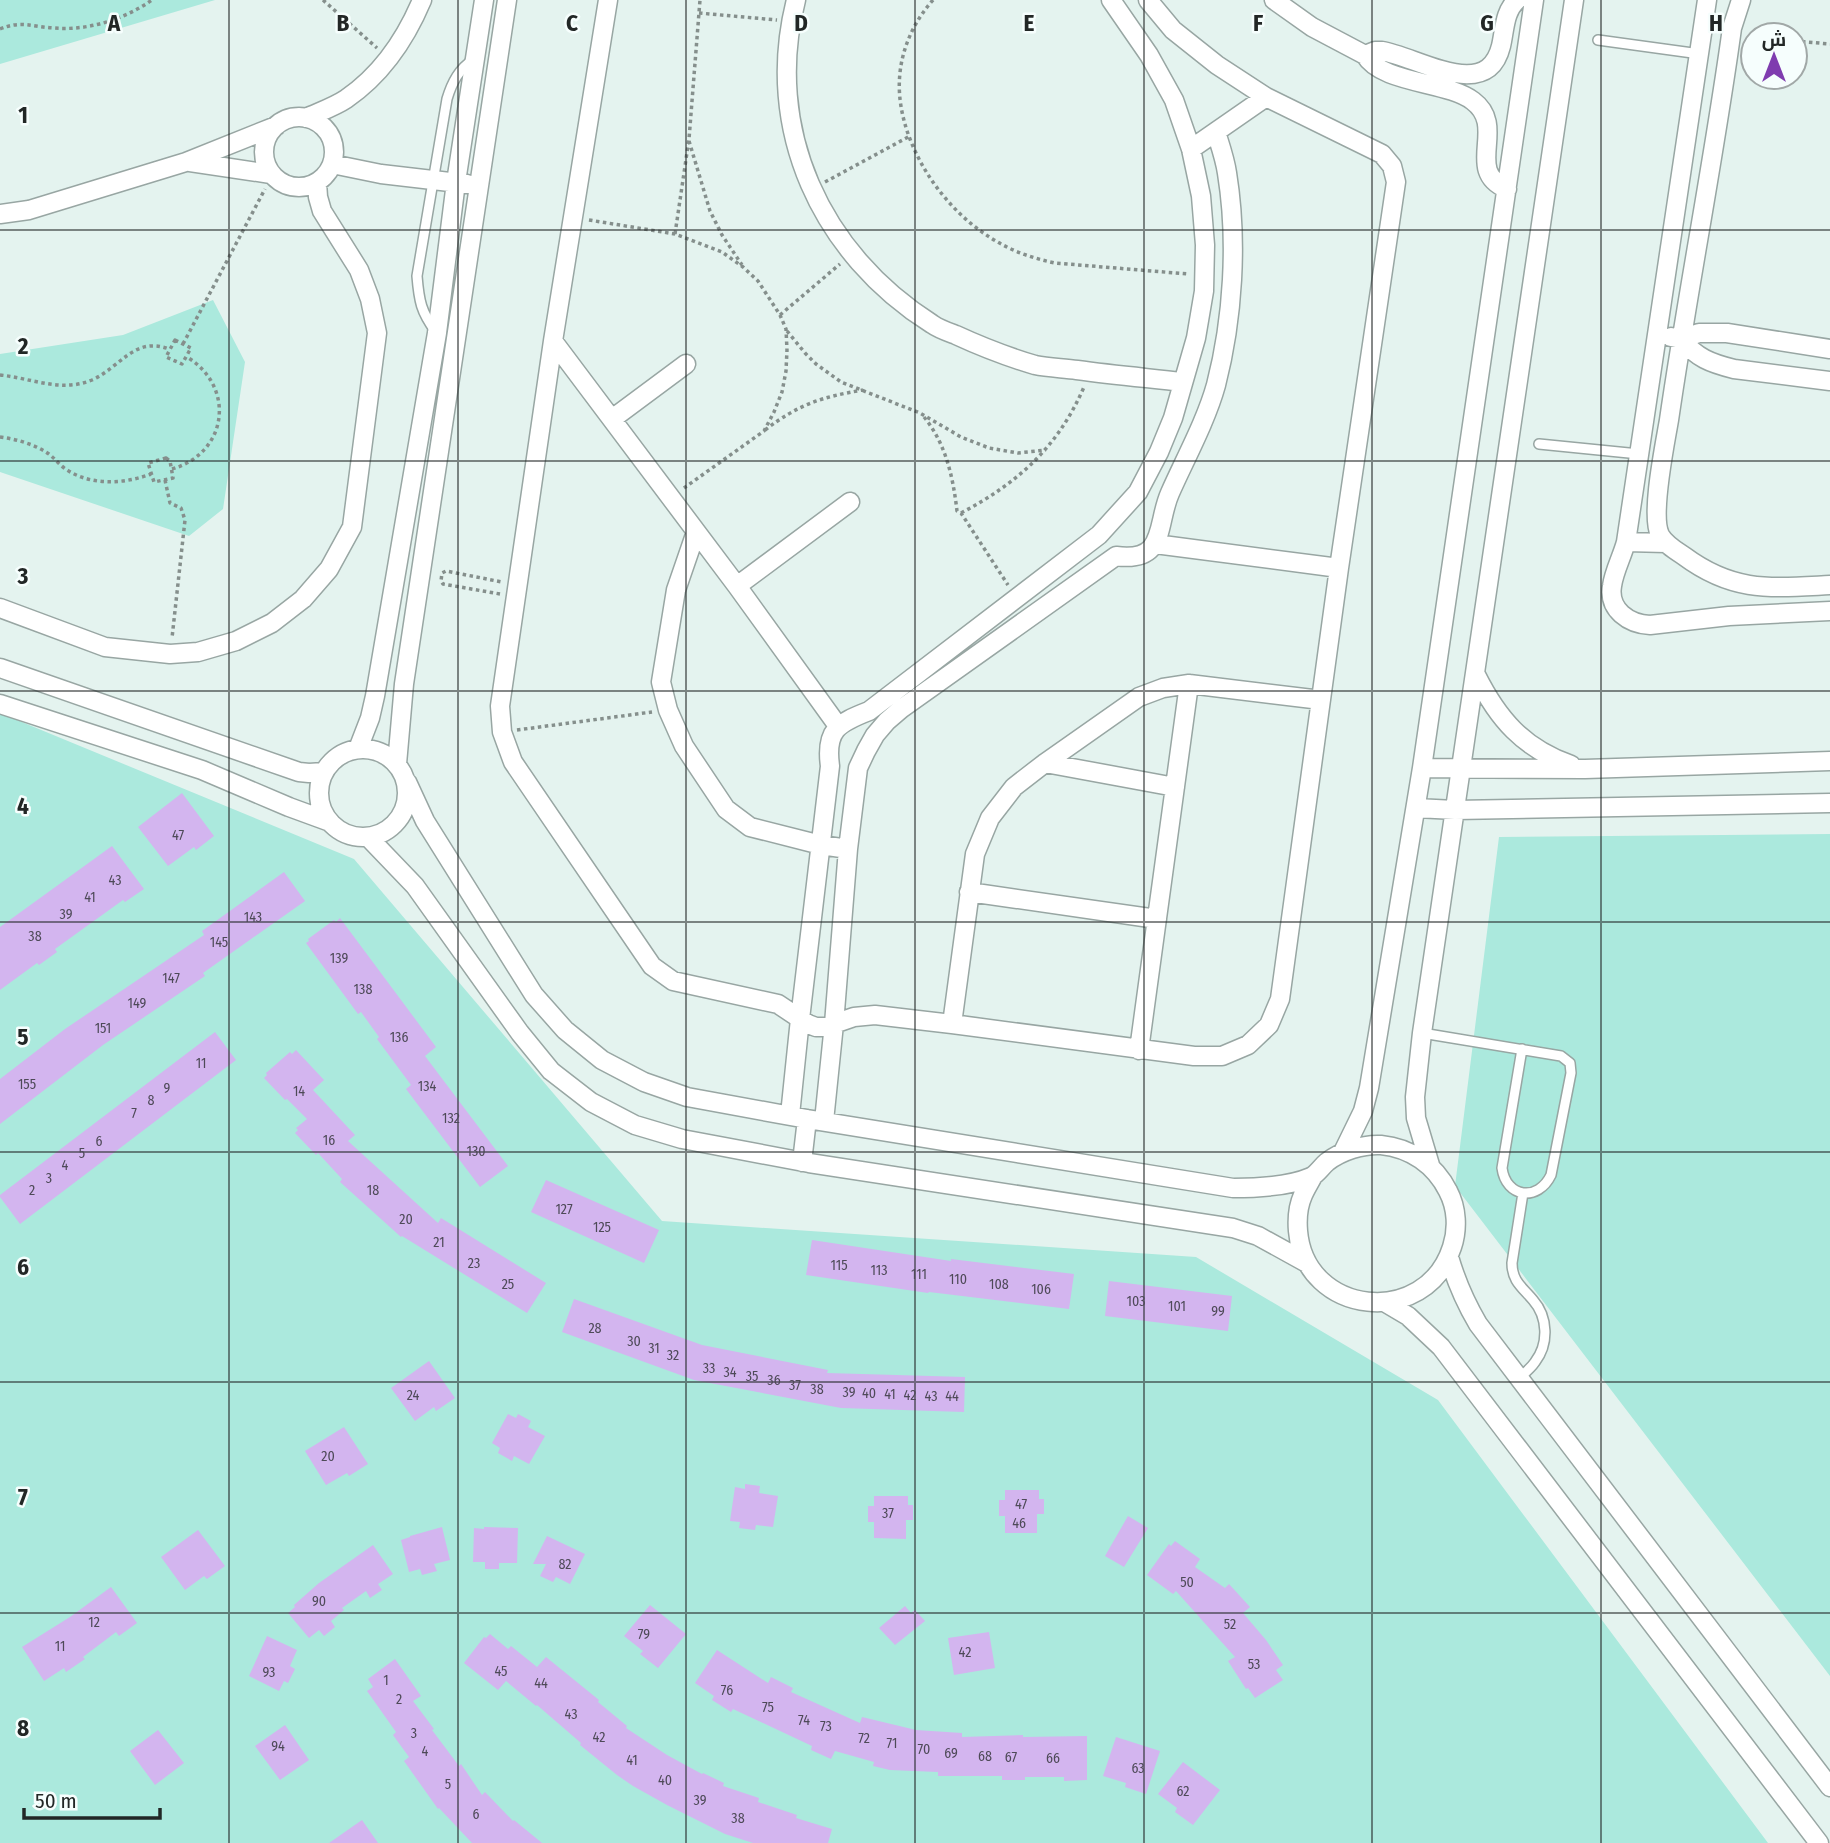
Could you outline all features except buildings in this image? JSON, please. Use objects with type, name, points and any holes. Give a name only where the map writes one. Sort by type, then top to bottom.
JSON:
[{"type":"street","points":[[306,118],[345,99],[368,80],[389,58],[408,31],[422,0]]},
{"type":"street","points":[[358,749],[375,696],[437,333],[456,182],[484,0]]},
{"type":"street","points":[[397,764],[404,684],[507,0]]},
{"type":"street","points":[[608,0],[553,341],[500,706],[502,732],[513,762],[652,966],[673,981],[778,1004],[800,1020],[816,1027],[854,1017],[875,1015],[1139,1050],[1222,1056],[1248,1045],[1269,1025],[1280,999],[1339,568],[1396,182],[1392,166],[1382,154],[1266,97],[1217,65],[1173,30],[1148,0]]},
{"type":"street","points":[[796,0],[790,21],[786,55],[786,90],[799,157],[811,189],[830,223],[852,254],[889,293],[933,326],[985,349],[1038,365],[1183,382]]},
{"type":"street","points":[[807,1118],[800,1020],[830,766],[828,754],[831,734],[838,726],[869,712],[1099,535],[1138,492],[1159,452],[1196,338],[1204,291],[1205,244],[1201,196],[1191,149],[1174,100],[1149,55],[1111,0]]},
{"type":"street","points":[[1274,0],[1312,27],[1366,55],[1370,63],[1382,71],[1459,94],[1475,102],[1481,108],[1488,125],[1485,160],[1488,173],[1498,186],[1507,189]]},
{"type":"street","points":[[1366,55],[1382,51],[1464,75],[1482,72],[1490,67],[1499,54],[1508,12],[1517,0]]},
{"type":"street","points":[[1343,1152],[1363,1111],[1369,1088],[1416,808],[1534,0]]},
{"type":"street","points":[[1430,1166],[1416,1118],[1415,1097],[1422,1033],[1574,0]]},
{"type":"street","points":[[1707,0],[1626,542],[1611,595],[1621,614],[1639,625],[1729,616],[1830,611]]},
{"type":"street","points":[[1741,0],[1732,27],[1705,188],[1658,493],[1657,522],[1660,535],[1666,543],[1692,562],[1725,580],[1762,588],[1830,585]]},
{"type":"street","points":[[1191,149],[1266,97]]},
{"type":"street","points":[[0,214],[29,210],[186,162],[295,117],[314,120],[327,131],[334,147],[332,164],[317,182],[297,187],[287,185],[274,176],[266,164],[264,154],[269,134],[276,126]]},
{"type":"street","points":[[1099,535],[1116,556],[1127,558],[1148,551],[1155,544],[1161,533],[1168,498],[1215,387],[1229,320],[1232,253],[1227,172],[1216,132]]},
{"type":"street","points":[[186,162],[274,176]]},
{"type":"street","points":[[332,164],[381,174],[479,186]]},
{"type":"street","points":[[0,608],[105,647],[170,654],[198,652],[236,641],[272,623],[303,599],[329,569],[352,527],[377,332],[370,299],[359,270],[322,211],[317,182]]},
{"type":"street","points":[[1680,184],[1705,188]]},
{"type":"street","points":[[1657,335],[1681,339],[1699,333],[1727,333],[1830,349]]},
{"type":"street","points":[[1681,339],[1690,350],[1706,361],[1727,367],[1830,382]]},
{"type":"street","points":[[553,341],[737,586],[838,726]]},
{"type":"street","points":[[612,419],[686,364]]},
{"type":"street","points":[[737,586],[850,502]]},
{"type":"street","points":[[696,532],[676,590],[661,682],[668,710],[684,746],[726,809],[750,827],[848,849]]},
{"type":"street","points":[[1626,542],[1666,543]]},
{"type":"street","points":[[1155,544],[1339,568]]},
{"type":"street","points":[[802,1162],[807,1118],[834,1024],[848,849],[858,768],[866,751],[875,735],[901,709],[1116,556]]},
{"type":"street","points":[[0,668],[299,772],[324,772]]},
{"type":"street","points":[[1476,675],[1489,701],[1508,725],[1531,745],[1556,760],[1585,769]]},
{"type":"street","points":[[952,1024],[975,853],[990,818],[1014,787],[1139,697],[1163,688],[1189,684],[1321,700]]},
{"type":"street","points":[[1139,1050],[1189,684]]},
{"type":"street","points":[[0,704],[202,770],[330,822]]},
{"type":"street","points":[[407,782],[407,804],[396,822],[388,830],[368,837],[357,837],[338,829],[330,822],[320,803],[320,782],[324,772],[338,756],[358,749],[369,749],[380,752],[397,764],[407,782],[425,821],[534,995],[565,1030],[602,1059],[644,1082],[688,1097],[1233,1188],[1270,1186],[1313,1176]]},
{"type":"street","points":[[1422,768],[1585,769],[1830,761]]},
{"type":"street","points":[[1045,763],[1175,787]]},
{"type":"street","points":[[830,766],[858,768]]},
{"type":"street","points":[[1416,808],[1455,810],[1830,803]]},
{"type":"street","points":[[368,837],[415,886],[527,1043],[551,1071],[591,1102],[635,1125],[682,1139],[802,1162],[1233,1228],[1258,1236],[1307,1263]]},
{"type":"street","points":[[969,892],[1157,919]]},
{"type":"street","points":[[1379,1145],[1415,1154],[1430,1166],[1443,1181],[1452,1199],[1456,1218],[1455,1238],[1449,1257],[1438,1274],[1423,1288],[1405,1298],[1385,1303],[1362,1302],[1340,1295],[1321,1281],[1307,1263],[1299,1241],[1297,1219],[1302,1196],[1313,1176],[1327,1162],[1343,1152],[1379,1145]]},
{"type":"street","points":[[1449,1257],[1466,1305],[1478,1324],[1830,1787]]},
{"type":"street","points":[[1385,1303],[1408,1316],[1441,1347],[1819,1843]]},
{"type":"lane","points":[[1598,40],[1700,54]]},
{"type":"lane","points":[[437,333],[424,316],[417,276],[447,99],[463,66],[475,58]]},
{"type":"lane","points":[[1539,444],[1639,454]]},
{"type":"lane","points":[[1422,1033],[1522,1049],[1561,1056],[1570,1063],[1572,1068],[1551,1175],[1538,1191],[1523,1193],[1511,1188],[1502,1168],[1522,1049]]},
{"type":"lane","points":[[1520,1378],[1536,1361],[1544,1343],[1545,1333],[1541,1313],[1518,1285],[1512,1271],[1511,1263],[1523,1193]]},
{"type":"path","points":[[0,29],[20,23],[58,29],[84,26],[129,14],[152,0]]},
{"type":"path","points":[[323,0],[389,58]]},
{"type":"path","points":[[675,234],[689,139],[700,0]]},
{"type":"path","points":[[933,0],[915,24],[904,53],[900,99],[910,136],[930,178],[960,215],[1005,246],[1055,263],[1204,275]]},
{"type":"path","points":[[699,13],[790,21]]},
{"type":"path","points":[[1809,42],[1830,44]]},
{"type":"path","points":[[811,189],[910,136]]},
{"type":"path","points":[[689,139],[710,211],[743,267]]},
{"type":"path","points":[[183,344],[261,194],[274,176]]},
{"type":"path","points":[[573,218],[675,234],[722,252],[758,281],[786,329],[805,354],[841,382],[920,413],[961,437],[989,448],[1018,453],[1046,450]]},
{"type":"path","points":[[780,315],[852,254]]},
{"type":"path","points":[[764,431],[782,392],[786,371],[786,329]]},
{"type":"path","points":[[175,340],[191,348],[184,363],[166,357],[169,349],[175,340]]},
{"type":"path","points":[[0,375],[55,385],[79,384],[104,373],[141,347],[158,345],[169,349]]},
{"type":"path","points":[[173,469],[192,461],[207,447],[219,418],[215,387],[204,370],[187,357]]},
{"type":"path","points":[[961,513],[1007,486],[1046,450],[1071,413],[1089,372]]},
{"type":"path","points":[[671,497],[790,412],[820,398],[866,390]]},
{"type":"path","points":[[920,413],[934,431],[947,458],[957,511],[961,513],[1017,597]]},
{"type":"path","points":[[0,436],[41,449],[69,471],[85,478],[126,481],[151,474]]},
{"type":"path","points":[[166,458],[173,469],[173,478],[154,482],[148,463],[166,458]]},
{"type":"path","points":[[164,480],[170,503],[181,509],[185,520],[170,654]]},
{"type":"path","points":[[446,571],[517,591],[443,584],[440,581],[446,571]]},
{"type":"path","points":[[502,732],[668,710]]},
{"type":"green space","points":[[0,0],[215,0],[0,64]]},
{"type":"green space","points":[[213,300],[245,362],[223,509],[189,536],[0,472],[0,354],[123,335]]},
{"type":"green space","points":[[0,713],[354,859],[662,1221],[1196,1257],[1438,1400],[1768,1843],[0,1843]]},
{"type":"green space","points":[[1830,834],[1830,1676],[1455,1186],[1499,837]]}]
